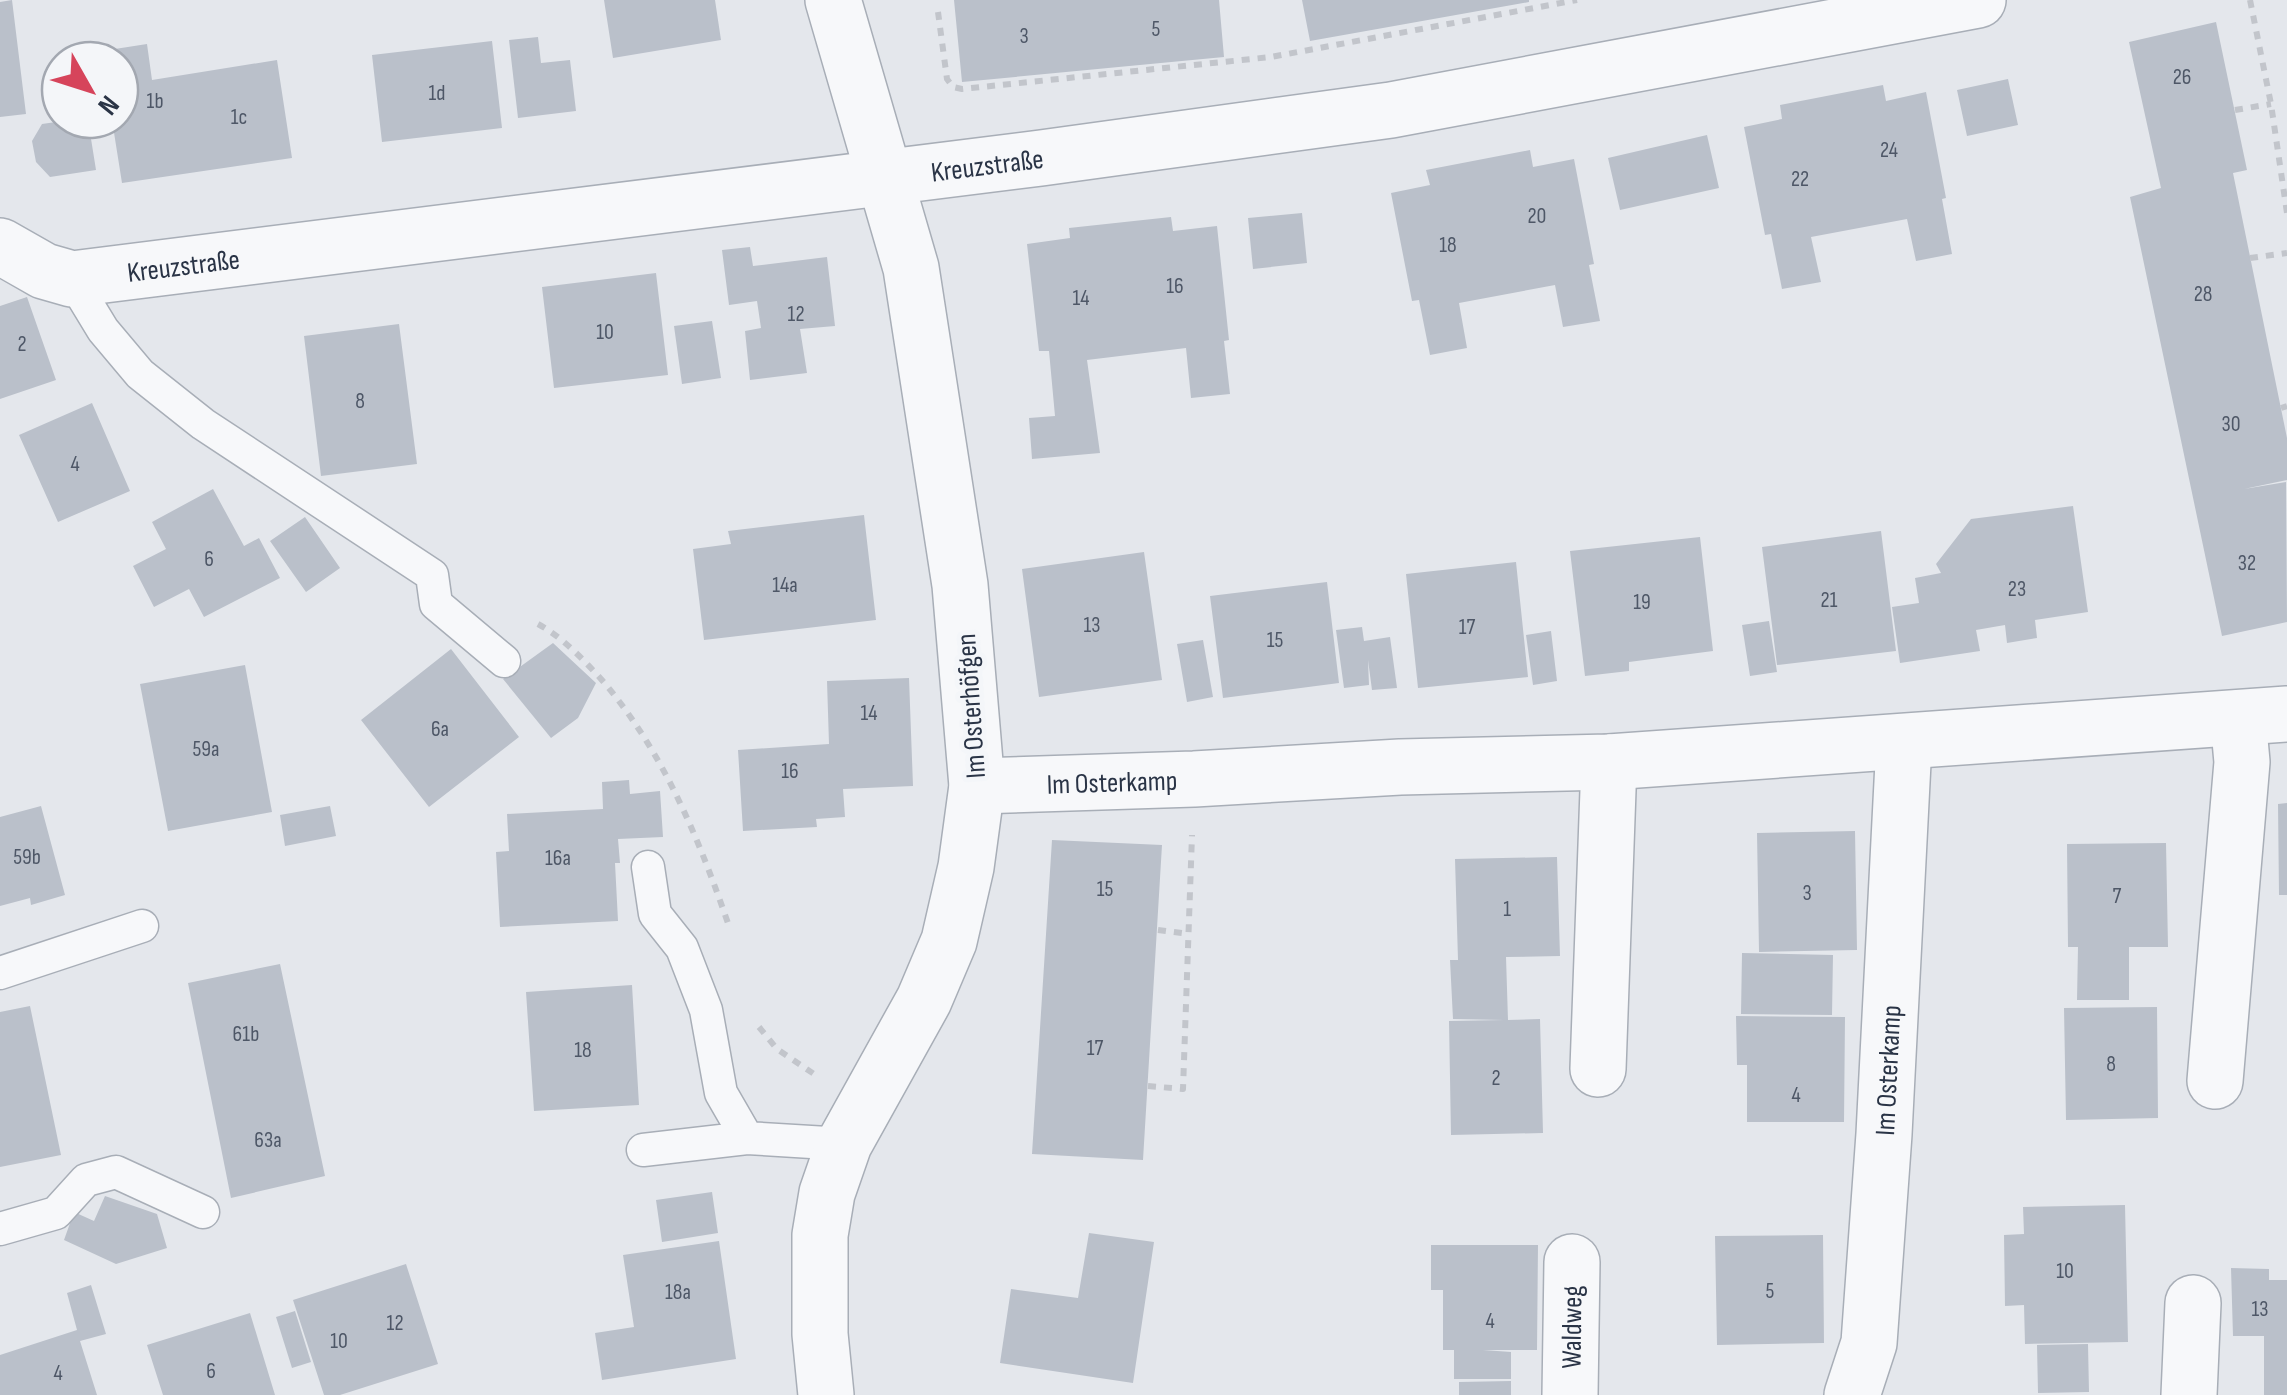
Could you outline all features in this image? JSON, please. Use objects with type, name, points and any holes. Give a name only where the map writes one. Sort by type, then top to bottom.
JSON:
[{"type":"street","name":"Im Osterhöfgen","points":[[826,1395],[820,1334],[820,1235],[827,1193],[844,1144],[924,1000],[949,941],[966,866],[977,786],[960,585],[911,268],[833,0]]},
{"type":"street","name":"Kreuzstraße","points":[[0,246],[44,270],[72,279],[1391,110],[1978,0]]},
{"type":"street","name":"Im Osterkamp","points":[[977,786],[1608,762],[2262,716],[2242,762],[2215,1081]]},
{"type":"street","name":"Im Osterkamp","points":[[1852,1395],[1869,1343],[1904,743]]},
{"type":"street","points":[[1598,1069],[1608,762]]},
{"type":"street","name":"Waldweg","points":[[1570,1395],[1572,1262]]},
{"type":"street","points":[[2189,1395],[2193,1303]]},
{"type":"lane","points":[[72,279],[103,330],[140,374],[203,424],[432,575],[436,604],[504,660]]},
{"type":"lane","points":[[648,866],[655,914],[682,948],[706,1010],[721,1093],[746,1138]]},
{"type":"lane","points":[[0,972],[142,926]]},
{"type":"lane","points":[[643,1150],[746,1138],[844,1144]]},
{"type":"lane","points":[[0,1230],[56,1213],[86,1180],[116,1172],[203,1212]]},
{"type":"path","points":[[938,12],[948,79],[962,89],[1031,78],[1271,57],[1378,33],[1577,0]]},
{"type":"path","points":[[2250,0],[2287,213]]},
{"type":"path","points":[[1506,10],[1510,30]]},
{"type":"path","points":[[1378,33],[1382,52]]},
{"type":"path","points":[[1160,66],[1162,81]]},
{"type":"path","points":[[1031,78],[1033,97]]},
{"type":"path","points":[[2235,110],[2271,104]]},
{"type":"path","points":[[2250,258],[2287,252]]},
{"type":"path","points":[[1148,1086],[1183,1089],[1194,779]]},
{"type":"path","points":[[1158,930],[1189,934]]},
{"type":"building","points":[[12,0],[26,114],[0,117],[0,2]]},
{"type":"building","points":[[604,0],[715,0],[721,40],[613,58]]},
{"type":"building","points":[[954,0],[1219,0],[1224,57],[962,82]]},
{"type":"building","points":[[1302,0],[1529,0],[1529,2],[1310,41]]},
{"type":"building","points":[[2216,22],[2247,170],[2233,173],[2287,438],[2287,480],[2244,489],[2286,482],[2287,622],[2222,636],[2130,197],[2161,188],[2129,42]]},
{"type":"building","points":[[538,37],[541,63],[570,60],[576,111],[518,118],[509,40]]},
{"type":"building","points":[[492,41],[502,128],[382,142],[372,55]]},
{"type":"building","points":[[147,44],[152,80],[277,60],[292,158],[122,183],[115,140],[140,140],[140,45]]},
{"type":"building","points":[[2008,79],[2018,125],[1967,136],[1957,90]]},
{"type":"building","points":[[1883,85],[1886,101],[1926,92],[1952,254],[1916,261],[1907,219],[1811,237],[1821,282],[1782,289],[1771,234],[1765,235],[1744,127],[1782,119],[1780,105]]},
{"type":"building","points":[[40,127],[40,140],[91,140],[96,170],[50,177],[36,162],[32,141]]},
{"type":"building","points":[[1707,135],[1719,188],[1620,210],[1608,158]]},
{"type":"building","points":[[1530,150],[1533,167],[1574,159],[1594,264],[1589,265],[1600,321],[1563,327],[1555,285],[1459,303],[1467,348],[1430,355],[1419,300],[1412,301],[1391,193],[1430,185],[1426,170]]},
{"type":"building","points":[[1302,213],[1307,263],[1253,269],[1248,218]]},
{"type":"building","points":[[1171,217],[1173,231],[1217,226],[1229,340],[1224,341],[1230,394],[1191,398],[1186,348],[1087,360],[1100,453],[1032,459],[1029,418],[1055,416],[1049,351],[1039,351],[1027,244],[1070,238],[1069,228]]},
{"type":"building","points":[[750,247],[753,266],[827,257],[835,326],[800,329],[807,373],[750,380],[745,331],[761,328],[757,301],[729,305],[722,250]]},
{"type":"building","points":[[656,273],[668,375],[554,388],[542,287]]},
{"type":"building","points":[[27,297],[56,380],[0,399],[0,306]]},
{"type":"building","points":[[712,321],[721,378],[682,384],[674,326]]},
{"type":"building","points":[[399,324],[417,464],[321,476],[304,336]]},
{"type":"building","points":[[92,403],[130,491],[58,522],[19,435]]},
{"type":"building","points":[[213,489],[244,546],[259,538],[280,578],[204,617],[189,589],[154,607],[133,566],[166,549],[152,522]]},
{"type":"building","points":[[2073,506],[2088,612],[2035,620],[2037,638],[2007,643],[2005,625],[1976,630],[1980,651],[1900,663],[1892,607],[1919,603],[1915,578],[1941,573],[1936,564],[1971,519]]},
{"type":"building","points":[[864,515],[876,620],[704,640],[693,549],[731,544],[728,531]]},
{"type":"building","points":[[305,517],[340,568],[306,592],[270,541]]},
{"type":"building","points":[[1881,531],[1896,651],[1777,665],[1762,547]]},
{"type":"building","points":[[1700,537],[1713,651],[1629,662],[1629,671],[1585,676],[1570,551]]},
{"type":"building","points":[[1144,552],[1162,680],[1039,697],[1022,569]]},
{"type":"building","points":[[1516,562],[1528,677],[1418,688],[1406,574]]},
{"type":"building","points":[[1327,582],[1339,683],[1223,698],[1210,596]]},
{"type":"building","points":[[1769,621],[1777,672],[1750,676],[1742,625]]},
{"type":"building","points":[[1362,627],[1364,641],[1390,637],[1397,688],[1372,690],[1368,660],[1369,685],[1344,688],[1336,630]]},
{"type":"building","points":[[1551,631],[1557,681],[1533,685],[1526,635]]},
{"type":"building","points":[[1203,640],[1213,697],[1187,702],[1177,644]]},
{"type":"building","points":[[553,643],[596,683],[578,718],[551,738],[503,679]]},
{"type":"building","points":[[451,649],[519,737],[429,807],[361,720]]},
{"type":"building","points":[[245,665],[272,812],[168,831],[140,684]]},
{"type":"building","points":[[909,678],[913,786],[843,789],[845,817],[816,819],[817,827],[743,831],[738,750],[829,744],[827,681]]},
{"type":"building","points":[[629,780],[630,794],[660,791],[663,837],[618,839],[618,921],[500,927],[496,852],[509,851],[507,814],[603,809],[602,782]]},
{"type":"building","points":[[2287,803],[2287,895],[2279,895],[2278,804]]},
{"type":"building","points":[[41,806],[65,895],[31,905],[30,898],[0,906],[0,817]]},
{"type":"building","points":[[330,806],[336,836],[285,846],[280,815]]},
{"type":"building","points":[[1855,831],[1857,950],[1759,952],[1757,833]]},
{"type":"building","points":[[1052,840],[1162,845],[1143,1160],[1032,1154]]},
{"type":"building","points":[[2166,843],[2168,947],[2129,947],[2129,1000],[2077,1000],[2078,947],[2068,947],[2067,844]]},
{"type":"building","points":[[1557,857],[1560,956],[1506,957],[1508,1020],[1540,1019],[1543,1133],[1451,1135],[1449,1021],[1504,1020],[1453,1019],[1450,960],[1458,960],[1455,859]]},
{"type":"building","points":[[1742,953],[1833,955],[1832,1015],[1741,1014]]},
{"type":"building","points":[[280,964],[325,1176],[231,1198],[188,983]]},
{"type":"building","points":[[632,985],[639,1105],[534,1111],[526,992]]},
{"type":"building","points":[[30,1006],[61,1155],[0,1167],[0,1012]]},
{"type":"building","points":[[2157,1007],[2158,1118],[2066,1120],[2064,1008]]},
{"type":"building","points":[[1736,1016],[1845,1017],[1844,1122],[1747,1122],[1747,1065],[1737,1065]]},
{"type":"building","points":[[712,1192],[718,1233],[662,1242],[656,1200]]},
{"type":"building","points":[[105,1196],[157,1214],[167,1248],[116,1264],[64,1240],[74,1212],[94,1221]]},
{"type":"building","points":[[2125,1205],[2128,1342],[2025,1344],[2024,1305],[2005,1306],[2004,1235],[2024,1234],[2023,1207]]},
{"type":"building","points":[[1089,1233],[1154,1242],[1133,1383],[1000,1363],[1011,1289],[1078,1298]]},
{"type":"building","points":[[1823,1235],[1824,1343],[1717,1345],[1715,1236]]},
{"type":"building","points":[[719,1241],[736,1359],[602,1380],[595,1333],[634,1327],[623,1255]]},
{"type":"building","points":[[1431,1245],[1538,1245],[1537,1350],[1483,1350],[1511,1352],[1511,1379],[1454,1379],[1454,1350],[1443,1350],[1443,1290],[1431,1290]]},
{"type":"building","points":[[406,1264],[438,1364],[340,1395],[324,1395],[293,1300]]},
{"type":"building","points":[[2231,1268],[2269,1269],[2269,1280],[2287,1280],[2287,1395],[2264,1395],[2264,1336],[2233,1336]]},
{"type":"building","points":[[91,1285],[106,1334],[80,1341],[97,1395],[0,1395],[0,1355],[77,1330],[67,1293]]},
{"type":"building","points":[[295,1311],[311,1362],[292,1368],[276,1317]]},
{"type":"building","points":[[250,1313],[275,1395],[163,1395],[147,1345]]},
{"type":"building","points":[[2088,1344],[2089,1392],[2038,1393],[2037,1345]]},
{"type":"building","points":[[1511,1381],[1511,1395],[1459,1395],[1459,1382]]}]
